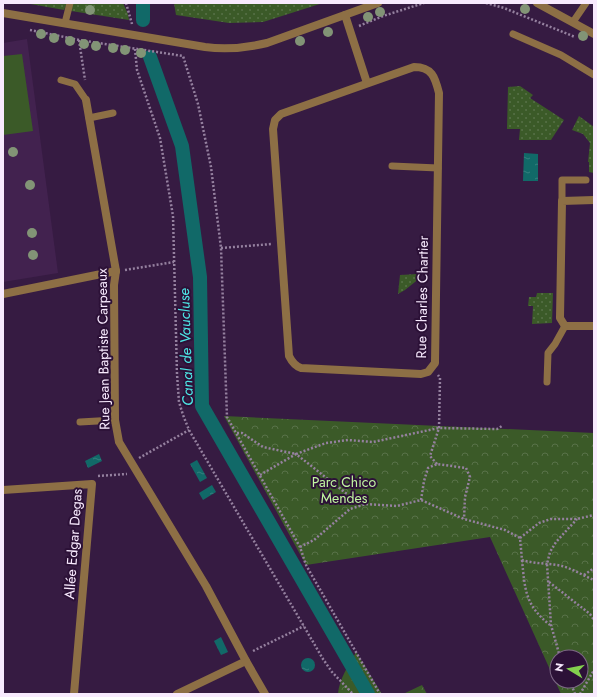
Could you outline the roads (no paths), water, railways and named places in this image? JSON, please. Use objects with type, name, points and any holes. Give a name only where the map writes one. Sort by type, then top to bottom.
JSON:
[{"type":"street","points":[[3,13],[206,47],[235,49],[267,43],[378,3]]},
{"type":"street","points":[[537,3],[594,34]]},
{"type":"street","points":[[345,15],[367,83]]},
{"type":"street","name":"Rue Charles Chartier","points":[[414,67],[428,70],[434,76],[439,93],[435,363],[428,372],[421,374],[301,368],[292,362],[289,356],[273,129],[275,120],[281,114],[367,83],[414,67]]},
{"type":"street","name":"Rue Jean Baptiste Carpeaux","points":[[86,100],[116,271],[114,285],[115,420],[119,442],[206,586],[265,694]]},
{"type":"street","points":[[594,200],[562,200],[560,318],[565,326],[594,326]]},
{"type":"street","points":[[3,294],[116,271]]},
{"type":"street","name":"Allée Edgar Degas","points":[[3,490],[92,484],[74,694]]},
{"type":"street","points":[[177,694],[245,658]]},
{"type":"lane","points":[[65,23],[70,3]]},
{"type":"lane","points":[[573,22],[586,3]]},
{"type":"lane","points":[[513,34],[560,54],[594,75]]},
{"type":"lane","points":[[61,80],[75,84],[86,100]]},
{"type":"lane","points":[[88,118],[113,113]]},
{"type":"lane","points":[[392,166],[438,168]]},
{"type":"lane","points":[[562,200],[562,180],[586,180]]},
{"type":"lane","points":[[547,382],[548,353],[565,326]]},
{"type":"lane","points":[[80,422],[115,420]]},
{"type":"water","points":[[524,153],[538,154],[538,181],[523,181]]},
{"type":"water","points":[[99,454],[102,461],[88,468],[85,461]]},
{"type":"water","points":[[197,460],[207,478],[200,482],[190,464]]},
{"type":"water","points":[[212,485],[216,492],[203,500],[199,493]]},
{"type":"water","points":[[221,637],[228,652],[221,655],[214,641]]},
{"type":"water","points":[[305,658],[311,658],[315,662],[315,668],[311,672],[305,672],[301,668],[301,662]]},
{"type":"waterway","name":"Canal de Vaucluse","points":[[143,3],[143,20]]},
{"type":"waterway","name":"Canal de Vaucluse","points":[[150,57],[182,146],[200,277],[202,406],[368,694]]},
{"type":"park label","name":"Parc Chico Mendes","points":[[344,490]]}]
